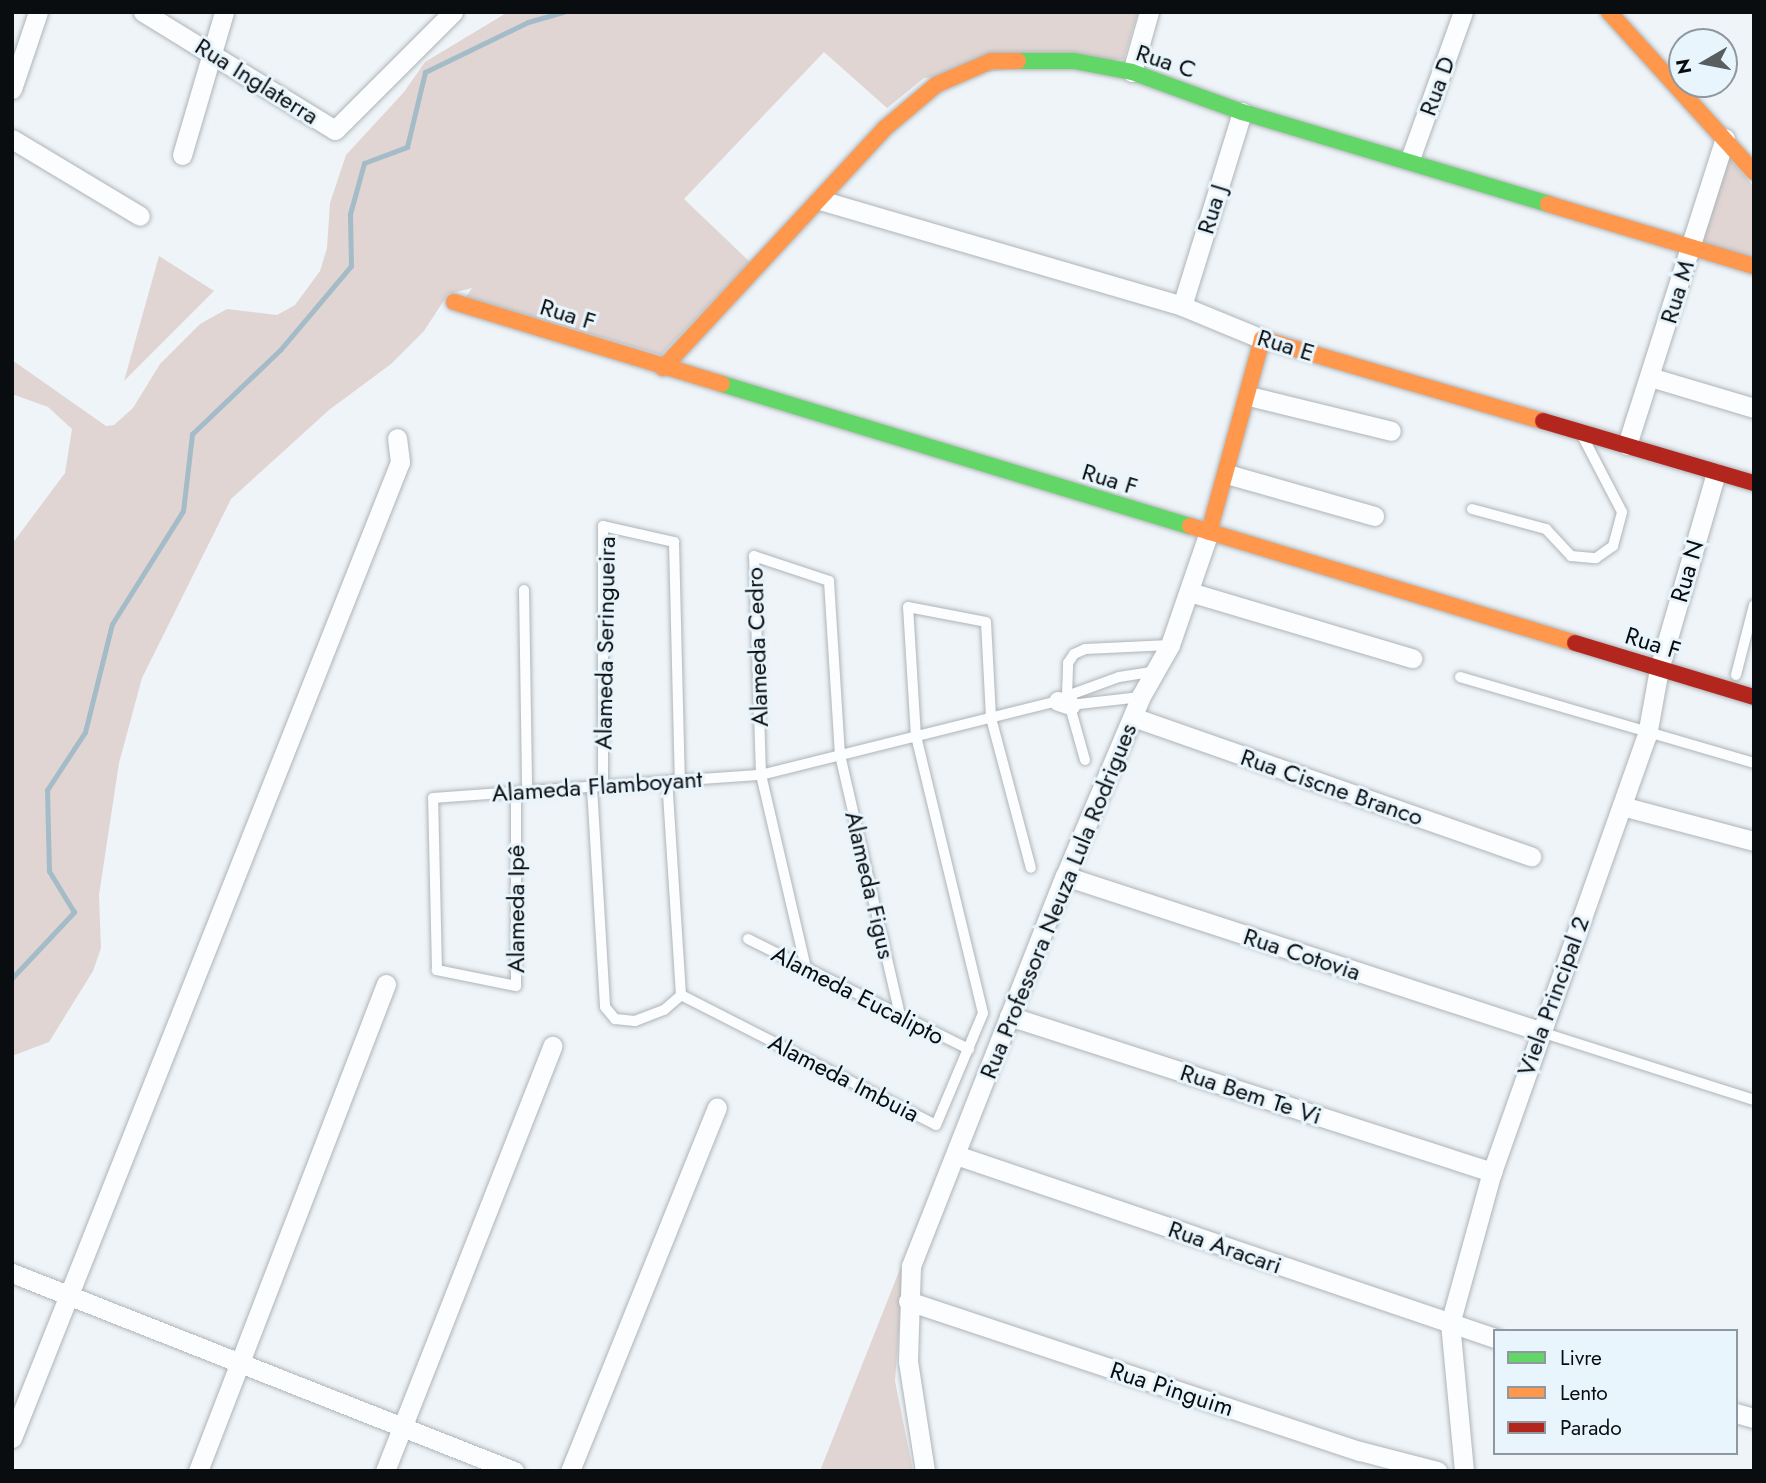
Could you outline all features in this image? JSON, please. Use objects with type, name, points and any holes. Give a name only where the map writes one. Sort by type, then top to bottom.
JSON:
[{"type":"street","points":[[12,89],[38,12]]},
{"type":"street","name":"Rua Inglaterra","points":[[142,12],[210,51],[335,130],[453,12]]},
{"type":"street","points":[[182,155],[210,51],[224,12]]},
{"type":"street","points":[[1132,72],[1150,12]]},
{"type":"street","name":"Rua D","points":[[1410,159],[1463,12]]},
{"type":"street","points":[[1609,12],[1754,172]]},
{"type":"street","name":"Rua C","points":[[663,368],[884,130],[936,85],[991,61],[1074,61],[1132,72],[1242,112],[1410,159],[1691,249],[1754,266]]},
{"type":"street","name":"Rua J","points":[[1182,306],[1242,112]]},
{"type":"street","name":"Rua M","points":[[1627,445],[1725,138]]},
{"type":"street","points":[[12,139],[140,216]]},
{"type":"street","name":"Rua E","points":[[820,200],[1182,306],[1262,339],[1754,483]]},
{"type":"street","name":"Rua F","points":[[454,302],[663,368],[1754,697]]},
{"type":"street","name":"Rua Professora Neuza Lula Rodrigues","points":[[925,1471],[912,1402],[908,1301],[911,1266],[1065,876],[1141,696],[1170,645],[1190,592],[1227,474],[1262,339]]},
{"type":"street","points":[[1650,377],[1754,408]]},
{"type":"street","points":[[1249,396],[1391,431]]},
{"type":"street","points":[[12,1438],[400,461],[397,438]]},
{"type":"street","name":"Rua N","points":[[1658,669],[1716,473]]},
{"type":"street","points":[[1227,474],[1374,516]]},
{"type":"street","points":[[1190,592],[1412,658]]},
{"type":"street","name":"Viela Principal 2","points":[[1450,1324],[1492,1172],[1539,1031],[1647,735],[1658,669]]},
{"type":"street","name":"Rua Ciscne Branco","points":[[1133,717],[1531,856]]},
{"type":"street","points":[[1622,806],[1754,841]]},
{"type":"street","name":"Rua Cotovia","points":[[1065,876],[1539,1031]]},
{"type":"street","points":[[198,1471],[386,984]]},
{"type":"street","name":"Rua Bem Te Vi","points":[[1009,1016],[1492,1172]]},
{"type":"street","points":[[385,1471],[552,1046]]},
{"type":"street","points":[[570,1471],[717,1108]]},
{"type":"street","name":"Rua Aracari","points":[[956,1155],[1493,1337]]},
{"type":"street","points":[[12,1273],[514,1471]]},
{"type":"street","name":"Rua Pinguim","points":[[908,1301],[1360,1451],[1437,1471]]},
{"type":"street","points":[[1450,1324],[1464,1471]]},
{"type":"street","points":[[1354,1471],[1360,1451]]},
{"type":"lane","points":[[1472,509],[1546,529],[1571,556],[1596,558],[1613,546],[1622,512],[1580,431]]},
{"type":"lane","name":"Alameda Seringueira","points":[[603,786],[603,526],[674,542],[680,780]]},
{"type":"lane","name":"Alameda Cedro","points":[[761,775],[754,556],[830,581]]},
{"type":"lane","name":"Alameda Figus","points":[[830,581],[840,755],[900,1016]]},
{"type":"lane","points":[[521,792],[524,590]]},
{"type":"lane","points":[[1736,675],[1754,605]]},
{"type":"lane","points":[[916,737],[908,607],[986,622],[991,718],[1031,868]]},
{"type":"lane","points":[[1085,760],[1065,701],[1068,663],[1074,654],[1170,645]]},
{"type":"lane","points":[[1065,701],[1119,677],[1156,671]]},
{"type":"lane","points":[[1461,677],[1647,735],[1754,763]]},
{"type":"lane","points":[[1065,701],[1141,696]]},
{"type":"lane","name":"Alameda Flamboyant","points":[[436,970],[433,798],[761,775],[1065,701]]},
{"type":"lane","name":"Alameda Imbuia","points":[[681,995],[936,1125],[983,1013],[916,737]]},
{"type":"lane","points":[[761,775],[806,968]]},
{"type":"lane","points":[[592,787],[605,1007],[615,1019],[635,1021],[664,1010],[681,995],[667,781]]},
{"type":"lane","name":"Alameda Ipê","points":[[436,970],[516,986],[521,792]]},
{"type":"lane","name":"Alameda Eucalipto","points":[[748,939],[968,1049]]},
{"type":"lane","points":[[1539,1031],[1754,1100]]},
{"type":"shaded area","points":[[508,12],[1138,12],[1124,59],[924,78],[887,108],[824,52],[684,199],[750,262],[661,355],[466,297],[472,288],[448,294],[424,331],[391,364],[329,410],[231,499],[142,678],[119,763],[99,895],[101,948],[93,971],[49,1042],[12,1056],[12,544],[65,473],[72,429],[48,407],[12,394],[12,360],[106,426],[114,425],[133,408],[160,364],[200,324],[227,309],[277,315],[295,305],[320,271],[327,248],[330,203],[346,155],[404,92],[425,62]]},
{"type":"shaded area","points":[[1728,157],[1754,187],[1754,262],[1701,247]]},
{"type":"shaded area","points":[[159,256],[214,291],[124,381]]},
{"type":"shaded area","points":[[904,1259],[895,1381],[913,1471],[820,1471]]},
{"type":"waterway","points":[[12,978],[74,912],[49,871],[47,790],[85,732],[112,624],[183,511],[192,434],[280,350],[351,266],[350,214],[364,163],[407,147],[425,72],[528,22],[563,12]]},
{"type":"traffic: fast","points":[[1018,61],[1074,61],[1132,72],[1242,112],[1548,204]]},
{"type":"traffic: fast","points":[[722,384],[1190,526]]},
{"type":"traffic: slow","points":[[1609,12],[1754,172]]},
{"type":"traffic: slow","points":[[663,368],[884,129],[936,85],[991,61],[1018,61]]},
{"type":"traffic: slow","points":[[1548,204],[1754,266]]},
{"type":"traffic: slow","points":[[454,302],[722,384]]},
{"type":"traffic: slow","points":[[1209,532],[1262,339],[1543,421]]},
{"type":"traffic: slow","points":[[1190,526],[1575,643]]},
{"type":"traffic: jam","points":[[1543,421],[1754,483]]},
{"type":"traffic: jam","points":[[1575,643],[1754,697]]}]
